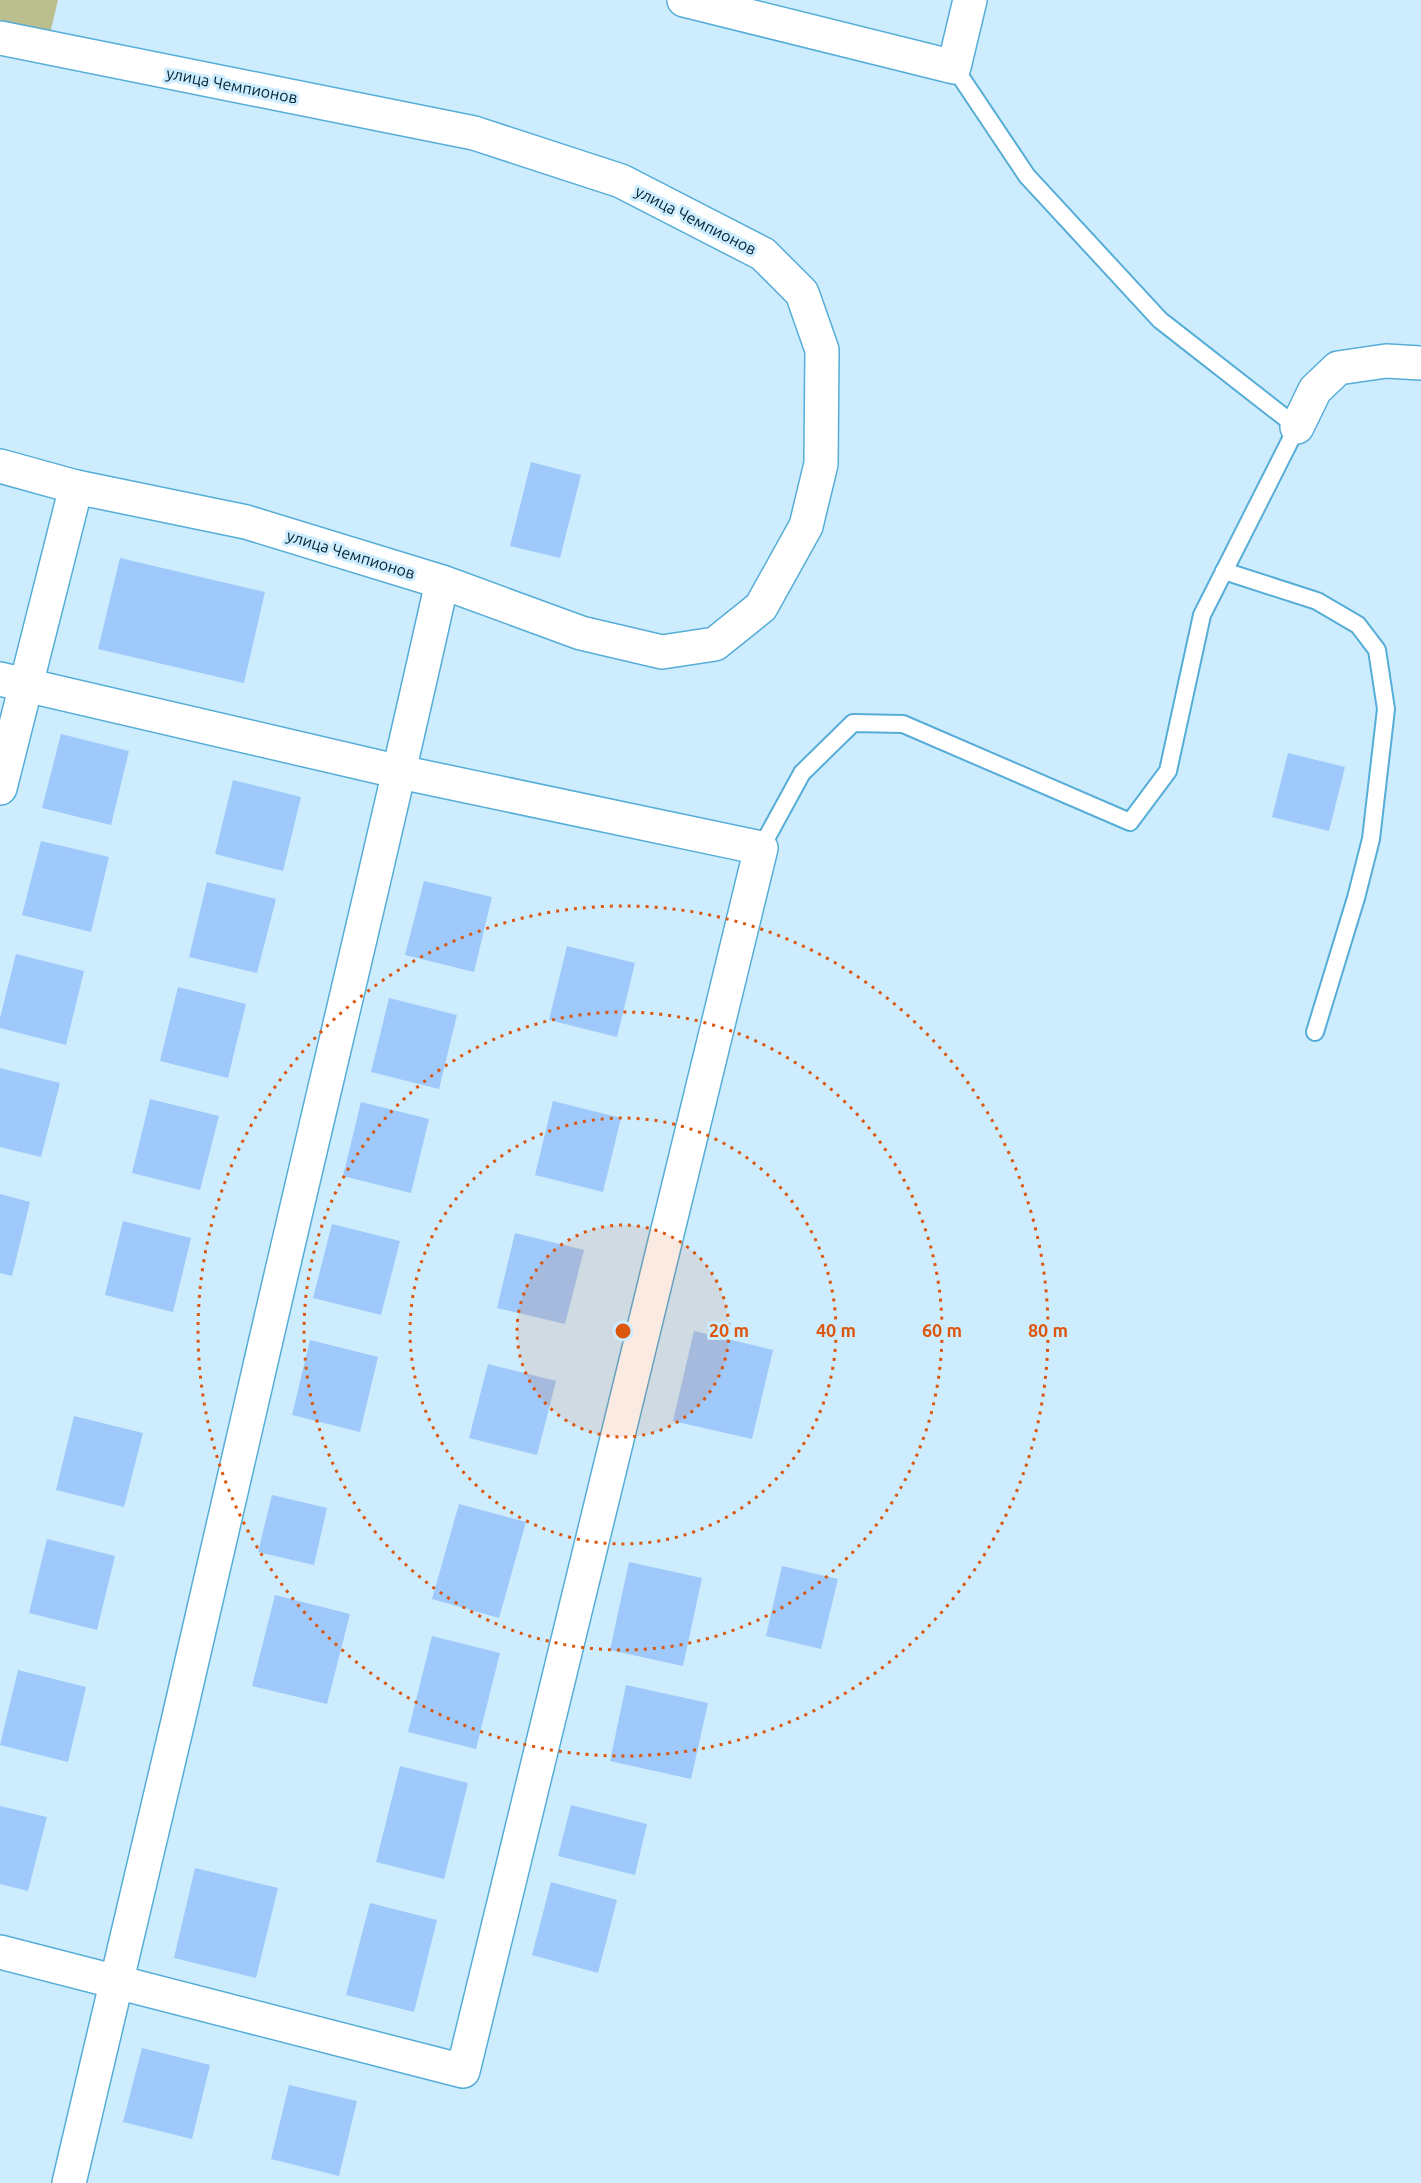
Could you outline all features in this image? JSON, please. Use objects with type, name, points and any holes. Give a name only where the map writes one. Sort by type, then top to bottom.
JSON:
[{"type":"street","points":[[684,0],[954,67],[970,0]]},
{"type":"street","name":"улица Чемпионов","points":[[0,38],[485,137],[621,181],[763,254],[802,293],[822,350],[821,464],[806,526],[761,607],[715,644],[662,652],[581,633],[442,582],[246,522],[76,487],[0,466]]},
{"type":"street","points":[[1297,427],[1315,390],[1338,368],[1386,361],[1421,363]]},
{"type":"street","points":[[0,788],[12,683],[76,487]]},
{"type":"street","points":[[69,2183],[400,772],[442,582]]},
{"type":"street","points":[[0,1952],[463,2071],[761,848],[400,772],[12,683]]},
{"type":"lane","points":[[761,848],[802,773],[853,723],[903,724],[1130,822],[1168,771],[1202,615],[1297,427],[1160,320],[1027,176],[954,67]]},
{"type":"lane","points":[[1224,571],[1317,601],[1358,625],[1377,650],[1386,709],[1371,839],[1356,898],[1315,1032]]},
{"type":"green space","points":[[0,0],[58,0],[48,42],[0,30]]},
{"type":"building","points":[[531,462],[581,475],[560,558],[510,546]]},
{"type":"building","points":[[120,558],[265,592],[244,683],[98,649]]},
{"type":"building","points":[[61,734],[129,751],[111,825],[42,808]]},
{"type":"building","points":[[1288,753],[1345,767],[1329,831],[1272,817]]},
{"type":"building","points":[[233,780],[301,797],[283,871],[215,854]]},
{"type":"building","points":[[41,841],[109,857],[91,932],[22,915]]},
{"type":"building","points":[[424,881],[492,897],[474,972],[405,955]]},
{"type":"building","points":[[207,882],[276,899],[257,973],[189,957]]},
{"type":"building","points":[[567,946],[635,963],[617,1037],[549,1020]]},
{"type":"building","points":[[16,954],[84,971],[66,1045],[0,1028],[0,1018]]},
{"type":"building","points":[[178,987],[246,1004],[228,1078],[160,1061]]},
{"type":"building","points":[[389,998],[457,1015],[439,1089],[371,1072]]},
{"type":"building","points":[[0,1068],[60,1083],[41,1157],[0,1147]]},
{"type":"building","points":[[150,1099],[219,1116],[200,1190],[132,1173]]},
{"type":"building","points":[[553,1101],[621,1118],[603,1192],[535,1175]]},
{"type":"building","points":[[361,1102],[429,1119],[411,1193],[343,1176]]},
{"type":"building","points":[[0,1194],[30,1202],[12,1276],[0,1273]]},
{"type":"building","points":[[123,1221],[191,1238],[173,1312],[105,1295]]},
{"type":"building","points":[[332,1224],[400,1241],[381,1315],[313,1298]]},
{"type":"building","points":[[515,1233],[584,1250],[565,1324],[497,1308]]},
{"type":"building","points":[[694,1331],[773,1350],[752,1439],[673,1421]]},
{"type":"building","points":[[310,1340],[378,1357],[360,1432],[292,1415]]},
{"type":"building","points":[[488,1364],[556,1381],[537,1455],[469,1438]]},
{"type":"building","points":[[74,1416],[143,1433],[124,1507],[56,1490]]},
{"type":"building","points":[[272,1495],[327,1508],[314,1565],[258,1552]]},
{"type":"building","points":[[459,1504],[526,1522],[499,1618],[432,1599]]},
{"type":"building","points":[[47,1539],[115,1556],[97,1630],[29,1613]]},
{"type":"building","points":[[629,1562],[702,1578],[683,1666],[610,1650]]},
{"type":"building","points":[[782,1566],[838,1579],[821,1649],[766,1636]]},
{"type":"building","points":[[275,1595],[350,1614],[327,1704],[252,1686]]},
{"type":"building","points":[[432,1636],[500,1653],[476,1749],[408,1732]]},
{"type":"building","points":[[18,1670],[86,1687],[68,1762],[0,1745]]},
{"type":"building","points":[[626,1685],[708,1703],[691,1779],[610,1761]]},
{"type":"building","points":[[400,1766],[468,1783],[444,1879],[376,1862]]},
{"type":"building","points":[[571,1805],[647,1824],[635,1875],[558,1856]]},
{"type":"building","points":[[0,1806],[47,1817],[28,1891],[0,1884]]},
{"type":"building","points":[[195,1868],[278,1888],[256,1978],[174,1958]]},
{"type":"building","points":[[551,1882],[617,1900],[598,1973],[532,1955]]},
{"type":"building","points":[[370,1903],[437,1920],[414,2012],[346,1995]]},
{"type":"building","points":[[142,2048],[210,2065],[192,2139],[123,2122]]},
{"type":"building","points":[[289,2085],[357,2101],[339,2176],[271,2159]]}]
